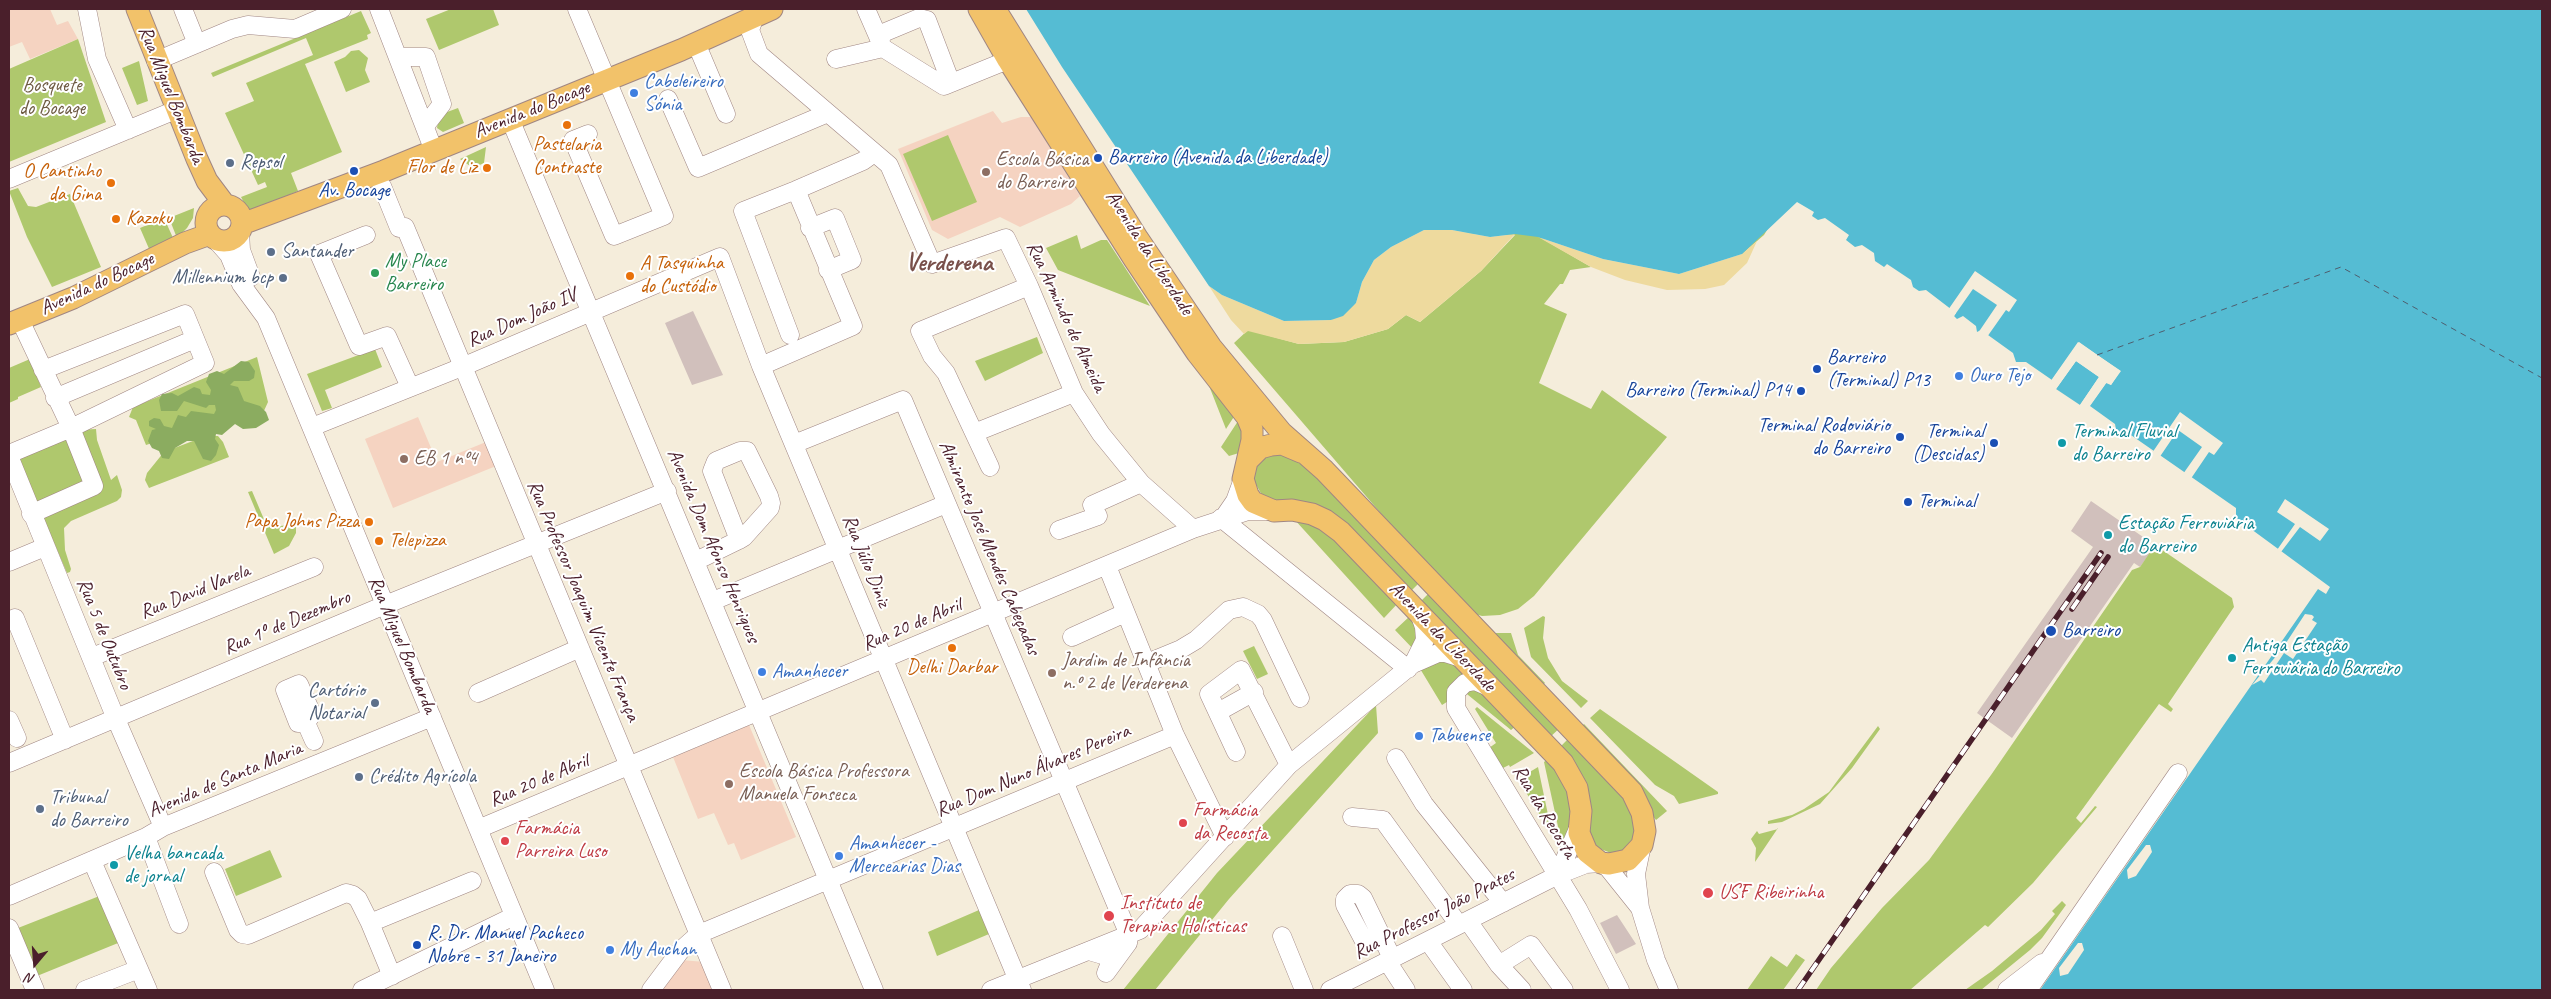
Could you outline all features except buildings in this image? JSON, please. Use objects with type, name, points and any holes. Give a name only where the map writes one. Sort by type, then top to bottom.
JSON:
[{"type":"main road","name":"Rua Miguel Bombarda","points":[[137,9],[156,61],[178,109],[223,221]]},
{"type":"main road","name":"Avenida da Liberdade","points":[[979,9],[1008,60],[1134,259],[1197,352],[1247,416],[1252,428],[1246,469],[1248,495],[1253,502],[1274,511],[1301,511],[1332,524],[1492,688],[1570,772],[1580,799],[1580,824],[1583,845],[1586,852],[1601,863]]},
{"type":"main road","name":"Avenida da Liberdade","points":[[995,9],[1143,246],[1205,339],[1282,433],[1308,455],[1620,778],[1632,792],[1642,813],[1646,831],[1642,844]]},
{"type":"main road","name":"Avenida do Bocage","points":[[14,322],[73,298],[185,243],[196,227],[291,208],[696,43],[763,12]]},
{"type":"main road","name":"Avenida da Liberdade","points":[[1246,469],[1260,448],[1271,445],[1282,444],[1308,455]]},
{"type":"main road","points":[[1601,863],[1610,864],[1628,860],[1642,844]]},
{"type":"street","points":[[87,9],[97,59],[128,130]]},
{"type":"street","points":[[183,9],[197,44]]},
{"type":"street","points":[[156,61],[232,29],[248,25],[295,29],[342,9]]},
{"type":"street","points":[[379,9],[434,151]]},
{"type":"street","points":[[577,9],[664,216],[614,236],[573,140],[588,134]]},
{"type":"street","points":[[866,9],[882,44],[944,86],[1008,60]]},
{"type":"street","name":"Rua Armindo de Almeida","points":[[763,12],[750,30],[760,54],[889,166],[932,264],[1006,238],[1029,286],[1074,393],[1101,434],[1141,483],[1194,529]]},
{"type":"street","points":[[882,44],[883,33],[919,18],[927,20],[951,83]]},
{"type":"street","points":[[696,43],[726,114]]},
{"type":"street","points":[[836,59],[882,44]]},
{"type":"street","points":[[398,57],[426,57],[442,104],[425,126]]},
{"type":"street","points":[[668,99],[698,168],[828,113]]},
{"type":"street","points":[[9,179],[178,109]]},
{"type":"street","name":"Avenida Dom Afonso Henriques","points":[[510,119],[760,712],[874,990]]},
{"type":"street","points":[[790,335],[743,211],[863,161],[874,153]]},
{"type":"street","name":"Rua Professor Joaquim Vicente França","points":[[382,186],[399,228],[405,227],[722,990]]},
{"type":"street","points":[[761,366],[853,326],[810,228],[796,190]]},
{"type":"street","points":[[810,228],[835,218],[852,260],[828,270]]},
{"type":"street","name":"Rua Miguel Bombarda","points":[[223,221],[238,241],[252,281],[254,302]]},
{"type":"street","name":"Rua Miguel Bombarda","points":[[223,221],[229,256],[241,284],[266,318],[545,990]]},
{"type":"street","points":[[366,235],[319,254],[359,346],[388,336],[410,387]]},
{"type":"street","name":"Rua Dom João IV","points":[[312,427],[462,367],[720,257]]},
{"type":"street","name":"Rua Júlio Diniz","points":[[720,257],[761,366],[1020,985]]},
{"type":"street","points":[[990,467],[946,373],[932,356],[920,331],[1029,286]]},
{"type":"street","points":[[9,455],[71,428],[205,363],[185,314],[43,370]]},
{"type":"street","points":[[14,322],[43,370],[71,428],[94,486],[31,514]]},
{"type":"street","points":[[55,398],[196,339]]},
{"type":"street","points":[[974,433],[1074,393]]},
{"type":"street","name":"Almirante José Mendes Cabeçadas","points":[[794,444],[903,400],[993,614],[1066,780],[1129,935]]},
{"type":"street","points":[[696,561],[738,540],[744,537],[770,508],[771,503],[747,451],[740,451],[716,461],[712,471],[738,540]]},
{"type":"street","name":"Rua 5 de Outubro","points":[[9,455],[31,514],[163,827]]},
{"type":"street","points":[[1246,469],[1235,501],[1222,518],[1411,666]]},
{"type":"street","points":[[1059,530],[1098,516],[1092,505],[1141,483]]},
{"type":"street","name":"Rua 1º de Dezembro","points":[[9,763],[385,605],[667,491]]},
{"type":"street","points":[[713,601],[946,504]]},
{"type":"street","name":"Rua 20 de Abril","points":[[478,829],[1194,529],[1248,510],[1274,511]]},
{"type":"street","points":[[9,562],[45,547]]},
{"type":"street","points":[[1107,566],[1176,734],[1225,837]]},
{"type":"street","name":"Rua David Varela","points":[[92,657],[314,567]]},
{"type":"street","points":[[1147,663],[1181,649],[1229,610],[1243,607],[1258,614],[1263,620],[1300,698]]},
{"type":"street","points":[[1072,637],[1125,613]]},
{"type":"street","points":[[1411,666],[1425,640],[1424,627],[1419,613]]},
{"type":"street","points":[[9,620],[15,618],[65,740]]},
{"type":"street","points":[[478,693],[580,648]]},
{"type":"street","points":[[991,990],[1020,985],[1089,951],[1140,930],[1289,764],[1411,666],[1438,653],[1451,654],[1464,659]]},
{"type":"street","points":[[1236,752],[1209,694],[1242,670],[1289,764]]},
{"type":"street","name":"Rua da Recosta","points":[[1492,688],[1475,681],[1465,683],[1456,692],[1456,708],[1578,909],[1620,990]]},
{"type":"street","points":[[1218,712],[1254,692]]},
{"type":"street","name":"Avenida de Santa Maria","points":[[9,896],[146,837],[163,827],[432,717]]},
{"type":"street","points":[[9,720],[17,738]]},
{"type":"street","points":[[306,723],[314,741]]},
{"type":"street","name":"Rua Dom Nuno Álvares Pereira","points":[[651,990],[680,950],[699,934],[1176,734]]},
{"type":"street","points":[[1396,758],[1424,804],[1503,903]]},
{"type":"street","points":[[2028,990],[2178,773]]},
{"type":"street","points":[[1352,817],[1383,820],[1463,923],[1522,990]]},
{"type":"street","points":[[1558,876],[1569,854],[1580,824]]},
{"type":"street","points":[[146,837],[179,924]]},
{"type":"street","name":"Avenida da Liberdade","points":[[1642,844],[1636,874],[1641,912],[1656,960],[1669,990]]},
{"type":"street","points":[[92,861],[148,990]]},
{"type":"street","name":"Avenida da Liberdade","points":[[1601,863],[1615,875],[1641,912]]},
{"type":"street","name":"Rua Professor João Prates","points":[[1330,990],[1558,876],[1586,864],[1601,863]]},
{"type":"street","points":[[214,872],[238,930],[242,934],[248,935],[346,894],[358,899],[392,976]]},
{"type":"street","points":[[370,923],[472,881]]},
{"type":"street","points":[[362,990],[514,916]]},
{"type":"street","points":[[9,928],[35,990]]},
{"type":"street","points":[[1089,951],[1106,956],[1110,963],[1106,973],[1128,943],[1129,935]]},
{"type":"street","points":[[1282,936],[1304,990]]},
{"type":"street","points":[[1428,941],[1463,990]]},
{"type":"street","points":[[1383,942],[1406,990]]},
{"type":"street","points":[[1499,965],[1531,945],[1564,990]]},
{"type":"street","points":[[2008,990],[2053,955]]},
{"type":"street","points":[[85,990],[138,969]]},
{"type":"shaded area","points":[[9,9],[50,9],[57,25],[68,21],[78,39],[30,59],[22,42],[9,47]]},
{"type":"shaded area","name":"Escola Básica do Barreiro","points":[[993,111],[1002,123],[1021,117],[1031,117],[1080,196],[1071,204],[1020,227],[1000,217],[948,239],[932,230],[898,149]]},
{"type":"shaded area","points":[[693,311],[723,375],[692,385],[665,323]]},
{"type":"shaded area","name":"EB 1 nº4","points":[[418,417],[437,462],[486,442],[496,466],[393,508],[365,439]]},
{"type":"shaded area","points":[[2091,501],[2146,539],[2142,546],[2151,552],[2140,567],[2134,563],[2012,738],[1977,713],[2093,547],[2071,531]]},
{"type":"shaded area","name":"Escola Básica Professora Manuela Fonseca","points":[[749,725],[796,837],[741,860],[734,843],[728,845],[714,813],[698,819],[673,757]]},
{"type":"shaded area","points":[[1617,915],[1636,944],[1616,954],[1600,923]]},
{"type":"shaded area","points":[[681,960],[705,962],[717,990],[659,990]]},
{"type":"green space","points":[[451,9],[493,9],[499,25],[439,50],[426,19]]},
{"type":"green space","points":[[361,11],[371,33],[367,35],[368,39],[305,64],[342,152],[291,173],[298,191],[249,212],[241,197],[267,187],[265,182],[258,185],[225,113],[254,101],[246,83],[313,55],[306,38],[213,77],[211,73]]},
{"type":"green space","name":"Bosquete do Bocage","points":[[78,39],[106,122],[9,162],[9,69]]},
{"type":"green space","points":[[359,50],[368,58],[365,70],[370,82],[346,92],[334,62],[345,57],[351,51]]},
{"type":"green space","points":[[139,61],[148,101],[137,105],[122,68]]},
{"type":"green space","points":[[458,108],[464,123],[443,132],[437,128],[439,115]]},
{"type":"green space","points":[[948,135],[977,202],[932,221],[903,154]]},
{"type":"green space","points":[[486,147],[484,163],[473,168],[460,159]]},
{"type":"green space","points":[[18,188],[28,206],[36,207],[70,194],[101,267],[52,287],[27,237],[9,191]]},
{"type":"green space","points":[[1783,204],[1764,235],[1742,254],[1541,238],[1591,267],[1570,270],[1563,284],[1560,284],[1544,304],[1567,314],[1539,383],[1591,409],[1602,390],[1667,437],[1534,596],[1518,609],[1500,615],[1482,616],[1465,611],[1234,343],[1248,330],[1299,344],[1344,342],[1388,329],[1406,315],[1420,322],[1481,271],[1515,235],[1463,233]]},
{"type":"green space","points":[[194,208],[193,218],[187,228],[177,238],[169,218]]},
{"type":"green space","points":[[164,218],[174,240],[150,251],[140,228]]},
{"type":"green space","points":[[1077,235],[1081,249],[1101,240],[1107,240],[1150,306],[1058,270],[1046,248]]},
{"type":"green space","points":[[1037,337],[1043,353],[985,381],[975,361]]},
{"type":"green space","points":[[375,349],[382,367],[325,390],[332,408],[322,411],[307,374]]},
{"type":"green space","points":[[257,357],[268,402],[263,413],[233,417],[146,445],[136,420],[129,417],[133,407]]},
{"type":"green space","points":[[30,359],[41,387],[9,403],[9,368]]},
{"type":"green space","points":[[241,361],[249,362],[255,371],[254,378],[249,381],[234,381],[230,385],[238,387],[244,401],[260,406],[266,412],[269,420],[256,428],[243,429],[235,424],[222,435],[216,434],[215,439],[219,445],[216,455],[211,461],[203,459],[194,441],[187,441],[175,448],[169,459],[162,458],[159,451],[152,448],[148,441],[152,430],[156,429],[149,426],[149,421],[154,418],[160,419],[164,426],[172,428],[178,415],[186,417],[191,411],[214,414],[216,410],[215,405],[209,405],[206,408],[184,401],[177,411],[161,411],[159,400],[162,394],[172,393],[178,396],[194,387],[200,389],[202,394],[210,395],[211,390],[206,382],[209,374],[217,371],[224,374]]},
{"type":"green space","points":[[1206,378],[1237,412],[1226,429]]},
{"type":"green space","points":[[1240,418],[1245,426],[1239,453],[1229,456],[1221,447]]},
{"type":"green space","points":[[65,425],[91,484],[33,509],[9,448]]},
{"type":"green space","points":[[96,429],[97,440],[111,480],[117,475],[122,490],[121,497],[117,501],[71,521],[64,528],[65,550],[71,569],[67,573],[43,517],[99,492],[77,430]]},
{"type":"green space","points":[[206,436],[218,436],[223,442],[229,457],[149,488],[145,480],[147,473],[164,452]]},
{"type":"green space","points":[[1270,452],[1300,459],[1421,581],[1409,593],[1345,527],[1263,497],[1253,479],[1255,465]]},
{"type":"green space","points":[[252,491],[266,524],[275,527],[292,524],[296,527],[296,533],[289,546],[274,554],[248,492]]},
{"type":"green space","points":[[1294,519],[1320,526],[1399,602],[1384,618]]},
{"type":"green space","points":[[2155,545],[2232,598],[2234,607],[2168,704],[2173,709],[2171,712],[2159,704],[2076,818],[2081,823],[2095,806],[2097,807],[2033,883],[1988,927],[1985,925],[1910,990],[1816,990],[1831,968],[1882,908],[1929,860],[1991,775],[2132,570],[2140,567]]},
{"type":"green space","points":[[1431,591],[1562,726],[1549,738],[1419,603]]},
{"type":"green space","points":[[1410,616],[1418,624],[1415,651],[1395,630]]},
{"type":"green space","points":[[1543,616],[1545,617],[1543,638],[1548,658],[1562,681],[1588,701],[1581,708],[1531,657],[1524,628]]},
{"type":"green space","points":[[1494,633],[1511,633],[1518,655],[1545,683],[1542,686]]},
{"type":"green space","points":[[1254,646],[1268,674],[1257,679],[1243,651]]},
{"type":"green space","points":[[1446,657],[1470,675],[1450,700],[1442,705],[1419,667]]},
{"type":"green space","points":[[1474,685],[1517,725],[1511,730],[1462,690]]},
{"type":"green space","points":[[1376,705],[1378,733],[1229,899],[1155,990],[1123,990],[1217,873]]},
{"type":"green space","points":[[1477,707],[1534,753],[1510,767],[1509,765],[1501,769],[1489,748],[1496,743],[1475,709]]},
{"type":"green space","points":[[1600,709],[1718,792],[1718,794],[1679,804],[1674,796],[1655,785],[1590,718]]},
{"type":"green space","points":[[1584,724],[1667,811],[1656,820],[1581,727]]},
{"type":"green space","points":[[1878,726],[1880,729],[1852,768],[1820,804],[1782,822],[1768,824],[1768,821],[1792,815],[1804,809],[1829,792]]},
{"type":"green space","points":[[1571,736],[1626,799],[1636,827],[1634,839],[1625,850],[1611,853],[1593,844],[1559,748]]},
{"type":"green space","points":[[1549,758],[1560,770],[1573,810],[1564,854],[1544,762]]},
{"type":"green space","points":[[1538,767],[1551,829],[1549,830],[1518,779]]},
{"type":"green space","points":[[1777,829],[1755,862],[1756,848],[1751,839],[1757,831],[1759,834]]},
{"type":"green space","points":[[270,850],[282,877],[236,896],[225,869]]},
{"type":"green space","points":[[102,895],[123,941],[37,976],[18,928]]},
{"type":"green space","points":[[2062,901],[2066,905],[2042,938],[2030,950],[1981,990],[1965,990],[1992,971],[2041,930],[2055,914],[2052,911]]},
{"type":"green space","points":[[979,910],[989,934],[937,956],[928,932]]},
{"type":"green space","points":[[1796,954],[1805,960],[1783,990],[1747,990],[1771,956],[1787,967]]},
{"type":"sand","points":[[1424,230],[1452,230],[1490,237],[1515,234],[1481,271],[1420,322],[1406,315],[1388,329],[1344,342],[1299,344],[1248,331],[1244,334],[1231,320],[1209,286],[1222,295],[1284,321],[1331,320],[1356,303],[1362,282],[1374,260],[1391,247]]},
{"type":"sand","points":[[1538,237],[1603,259],[1679,274],[1742,254],[1757,241],[1747,263],[1724,285],[1705,289],[1667,290],[1625,280],[1591,267]]},
{"type":"water","points":[[1026,9],[2542,9],[2542,990],[2040,990],[2318,589],[2326,594],[2330,587],[2236,518],[2236,508],[2128,433],[2117,435],[2115,424],[2090,406],[2107,382],[2111,385],[2120,371],[2079,342],[2052,380],[2026,362],[2016,362],[2013,353],[1981,330],[1977,332],[1976,326],[1963,316],[1957,319],[1954,316],[1956,313],[1926,290],[1919,291],[1913,287],[1911,280],[1887,264],[1884,267],[1875,261],[1874,253],[1862,245],[1855,247],[1846,240],[1849,235],[1825,218],[1818,220],[1812,216],[1814,212],[1797,202],[1742,254],[1679,274],[1603,259],[1538,237],[1515,234],[1490,237],[1452,230],[1424,230],[1391,247],[1374,260],[1362,282],[1356,303],[1343,316],[1331,320],[1284,321],[1222,295],[1209,286],[1062,67]]},
{"type":"water","points":[[2076,361],[2099,377],[2080,405],[2056,389]]},
{"type":"pier","points":[[1975,271],[2017,300],[2009,312],[2006,310],[1987,337],[1978,333],[1997,305],[1973,289],[1954,316],[1948,310]]},
{"type":"pier","points":[[2078,342],[2121,371],[2111,385],[2106,383],[2088,408],[2088,405],[2105,381],[2110,382],[2117,372],[2079,345],[2054,381],[2050,382]]},
{"type":"pier","points":[[2075,358],[2102,377],[2082,406],[2080,405],[2099,377],[2076,361],[2056,389],[2054,387]]},
{"type":"pier","points":[[2180,412],[2223,443],[2214,455],[2209,452],[2190,480],[2183,474],[2202,447],[2178,430],[2159,458],[2152,453]]},
{"type":"pier","points":[[2285,499],[2329,529],[2320,541],[2300,527],[2281,552],[2277,550],[2295,524],[2277,512]]},
{"type":"pier","points":[[2305,614],[2312,615],[2314,617],[2312,620],[2317,623],[2293,659],[2284,653],[2264,683],[2261,680],[2252,685],[2282,649]]},
{"type":"pier","points":[[2146,845],[2150,845],[2152,852],[2136,876],[2128,879],[2127,870]]},
{"type":"pier","points":[[2078,943],[2082,943],[2084,950],[2068,974],[2060,976],[2059,968]]},
{"type":"ferry route","points":[[2097,355],[2341,267],[2542,378]]},
{"type":"railway","points":[[1798,990],[2101,553]]},
{"type":"railway","points":[[2072,609],[2108,557]]},
{"type":"place","name":"Cabeleireiro Sónia","points":[[634,93]]},
{"type":"place","name":"Pastelaria Contraste","points":[[567,125]]},
{"type":"place","name":"Barreiro (Avenida da Liberdade)","points":[[1098,158]]},
{"type":"place","name":"Repsol","points":[[230,163]]},
{"type":"place","name":"Flor de Liz","points":[[487,168]]},
{"type":"place","name":"Av. Bocage","points":[[354,171]]},
{"type":"place","name":"Escola Básica do Barreiro","points":[[986,172]]},
{"type":"place","name":"O Cantinho da Gina","points":[[111,183]]},
{"type":"place","name":"Kazoku","points":[[116,219]]},
{"type":"place","name":"Santander","points":[[271,252]]},
{"type":"place","name":"My Place Barreiro","points":[[375,273]]},
{"type":"place","name":"A Tasquinha do Custódio","points":[[630,276]]},
{"type":"place","name":"Millennium bcp","points":[[283,278]]},
{"type":"place","name":"Barreiro (Terminal) P13","points":[[1817,369]]},
{"type":"place","name":"Ouro Tejo","points":[[1959,376]]},
{"type":"place","name":"Barreiro (Terminal) P14","points":[[1801,391]]},
{"type":"place","name":"Terminal Rodoviário do Barreiro","points":[[1900,437]]},
{"type":"place","name":"Terminal (Descidas)","points":[[1994,443]]},
{"type":"place","name":"Terminal Fluvial do Barreiro","points":[[2062,443]]},
{"type":"place","name":"EB 1 nº4","points":[[404,459]]},
{"type":"place","name":"Terminal","points":[[1908,502]]},
{"type":"place","name":"Papa Johns Pizza","points":[[369,522]]},
{"type":"place","name":"Estação Ferroviária do Barreiro","points":[[2108,535]]},
{"type":"place","name":"Telepizza","points":[[379,541]]},
{"type":"place","name":"Barreiro","points":[[2051,631]]},
{"type":"place","name":"Delhi Darbar","points":[[952,648]]},
{"type":"place","name":"Antiga Estação Ferroviária do Barreiro","points":[[2232,658]]},
{"type":"place","name":"Amanhecer","points":[[762,672]]},
{"type":"place","name":"Jardim de Infância n.º 2 de Verderena","points":[[1052,673]]},
{"type":"place","name":"Cartório Notarial","points":[[375,703]]},
{"type":"place","name":"Tabuense","points":[[1419,736]]},
{"type":"place","name":"Crédito Agrícola","points":[[359,777]]},
{"type":"place","name":"Escola Básica Professora Manuela Fonseca","points":[[729,784]]},
{"type":"place","name":"Tribunal do Barreiro","points":[[40,809]]},
{"type":"place","name":"Farmácia da Recosta","points":[[1183,823]]},
{"type":"place","name":"Farmácia Parreira Luso","points":[[505,841]]},
{"type":"place","name":"Amanhecer - Mercearias Dias","points":[[839,856]]},
{"type":"place","name":"Velha bancada de jornal","points":[[114,865]]},
{"type":"place","name":"USF Ribeirinha","points":[[1708,893]]},
{"type":"place","name":"Instituto de Terapias Holísticas","points":[[1109,916]]},
{"type":"place","name":"R. Dr. Manuel Pacheco Nobre - 31 Janeiro","points":[[417,945]]},
{"type":"place","name":"My Auchan","points":[[610,950]]},
{"type":"district","name":"Verderena","points":[[949,263]]}]
